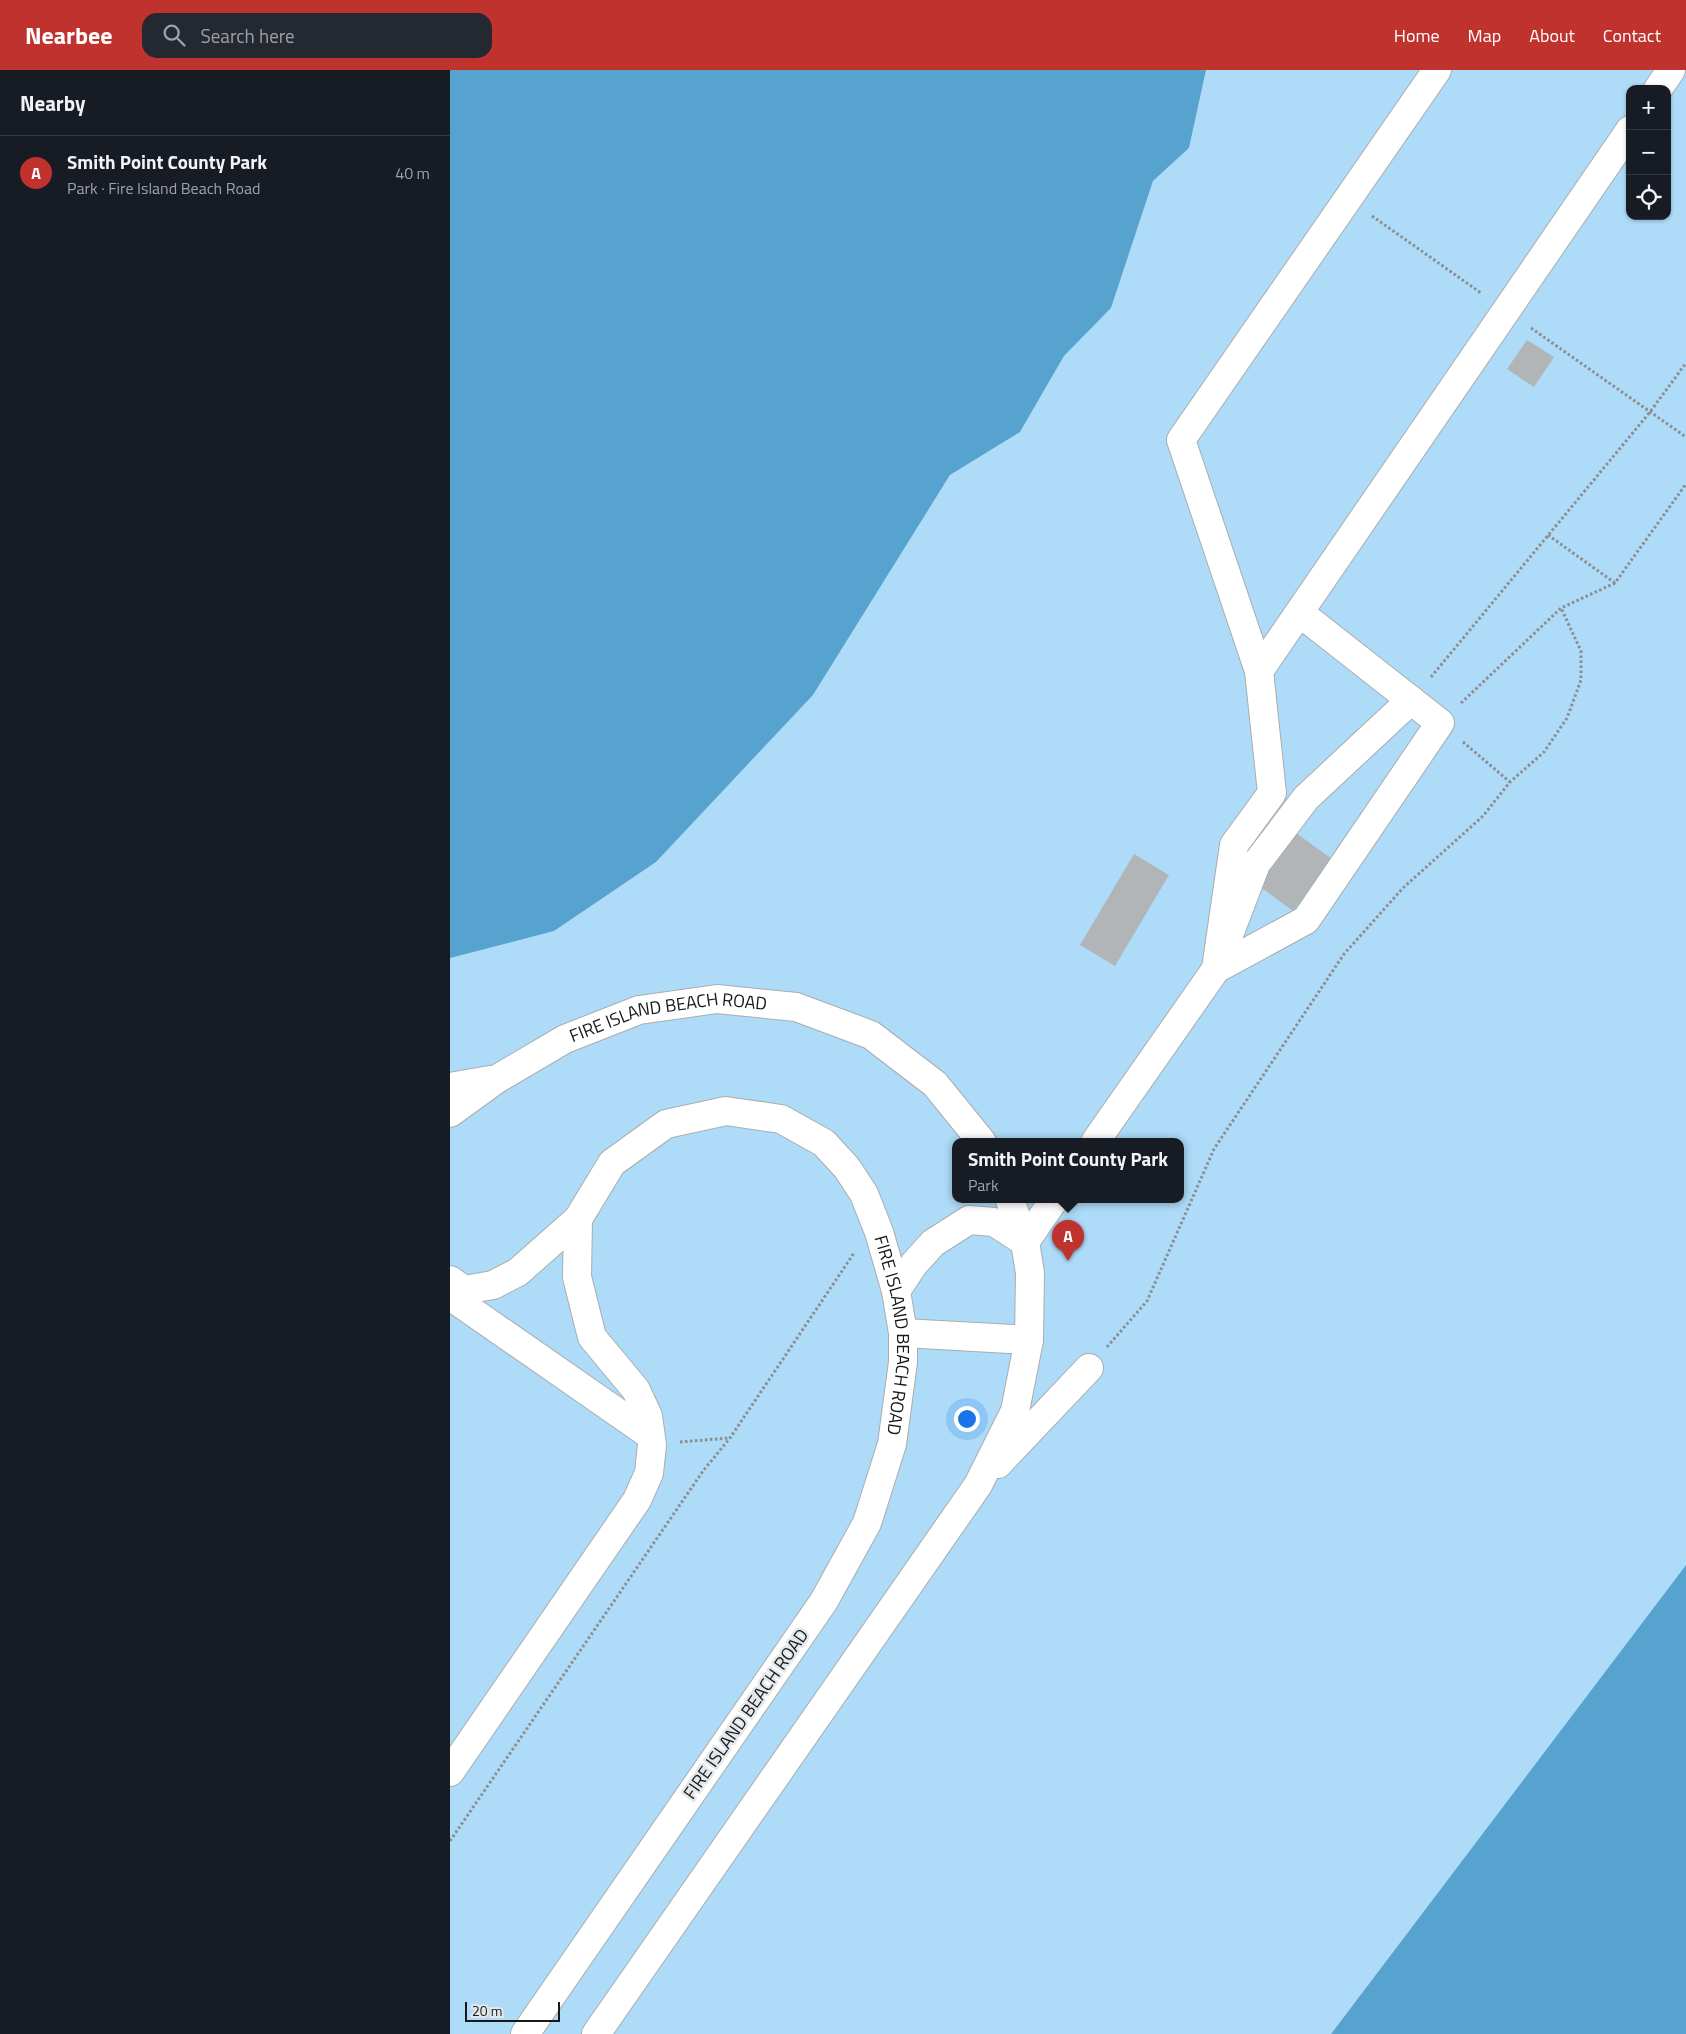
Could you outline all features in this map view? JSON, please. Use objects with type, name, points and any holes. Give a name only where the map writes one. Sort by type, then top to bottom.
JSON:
[{"type":"street","points":[[1216,968],[1234,845],[1272,793],[1259,671],[1181,440],[1437,70]]},
{"type":"street","points":[[1661,85],[1671,70]]},
{"type":"street","points":[[1259,671],[1626,136]]},
{"type":"street","points":[[1216,968],[1306,920],[1440,723],[1300,613]]},
{"type":"street","points":[[1098,1138],[1216,968],[1256,864],[1306,798],[1411,700]]},
{"type":"street","name":"FIRE ISLAND BEACH ROAD","points":[[497,1079],[566,1039],[638,1010],[717,999],[796,1007],[872,1036],[935,1084],[979,1138]]},
{"type":"street","points":[[450,1076],[497,1079]]},
{"type":"street","points":[[450,1087],[497,1079]]},
{"type":"street","points":[[450,1098],[497,1079]]},
{"type":"street","points":[[450,1113],[497,1079]]},
{"type":"street","name":"FIRE ISLAND BEACH ROAD","points":[[525,2034],[824,1602],[867,1523],[892,1444],[903,1362],[903,1333],[896,1291],[879,1232],[864,1194],[847,1168],[824,1143],[781,1119],[726,1111],[666,1124],[612,1162],[578,1219],[577,1277],[592,1337],[636,1390],[648,1416],[651,1440]]},
{"type":"street","points":[[596,2034],[978,1485],[1015,1411],[1029,1340],[1030,1273],[1025,1242],[1011,1203]]},
{"type":"street","points":[[1025,1242],[1052,1203]]},
{"type":"street","points":[[450,1280],[464,1290],[493,1285],[518,1272],[578,1219]]},
{"type":"street","points":[[896,1291],[914,1264],[933,1243],[969,1220],[994,1222],[1025,1242]]},
{"type":"street","points":[[450,1296],[608,1405],[651,1440],[648,1473],[637,1500],[450,1772]]},
{"type":"street","points":[[903,1333],[1029,1340]]},
{"type":"street","points":[[978,1485],[1089,1368]]},
{"type":"path","points":[[1411,700],[1650,412],[1686,363]]},
{"type":"path","points":[[1510,782],[1440,723],[1561,608],[1615,583],[1686,484]]},
{"type":"path","points":[[1548,534],[1615,583]]},
{"type":"path","points":[[1089,1368],[1147,1301],[1214,1149],[1344,954],[1403,888],[1483,816],[1510,782],[1544,752],[1567,718],[1581,680],[1581,652],[1561,608]]},
{"type":"path","points":[[450,1841],[703,1471],[730,1438],[858,1246]]},
{"type":"path","points":[[651,1440],[730,1438]]},
{"type":"shaded area","points":[[450,70],[1206,70],[1189,148],[1153,181],[1111,308],[1064,356],[1020,432],[950,475],[813,695],[656,862],[554,931],[450,958]]},
{"type":"shaded area","points":[[1206,70],[1686,70],[1686,1565],[1331,2034],[450,2034],[450,956],[554,931],[656,862],[813,695],[950,475],[1020,432],[1064,356],[1111,308],[1153,181],[1189,148]]},
{"type":"shaded area","points":[[1686,1565],[1686,2034],[1331,2034]]},
{"type":"building","points":[[1527,340],[1554,357],[1534,387],[1507,369]]},
{"type":"building","points":[[1296,833],[1332,859],[1293,911],[1258,885]]},
{"type":"building","points":[[1134,854],[1169,875],[1115,966],[1080,945]]},
{"type":"place","name":"Smith Point County Park","points":[[1068,1261]]}]
